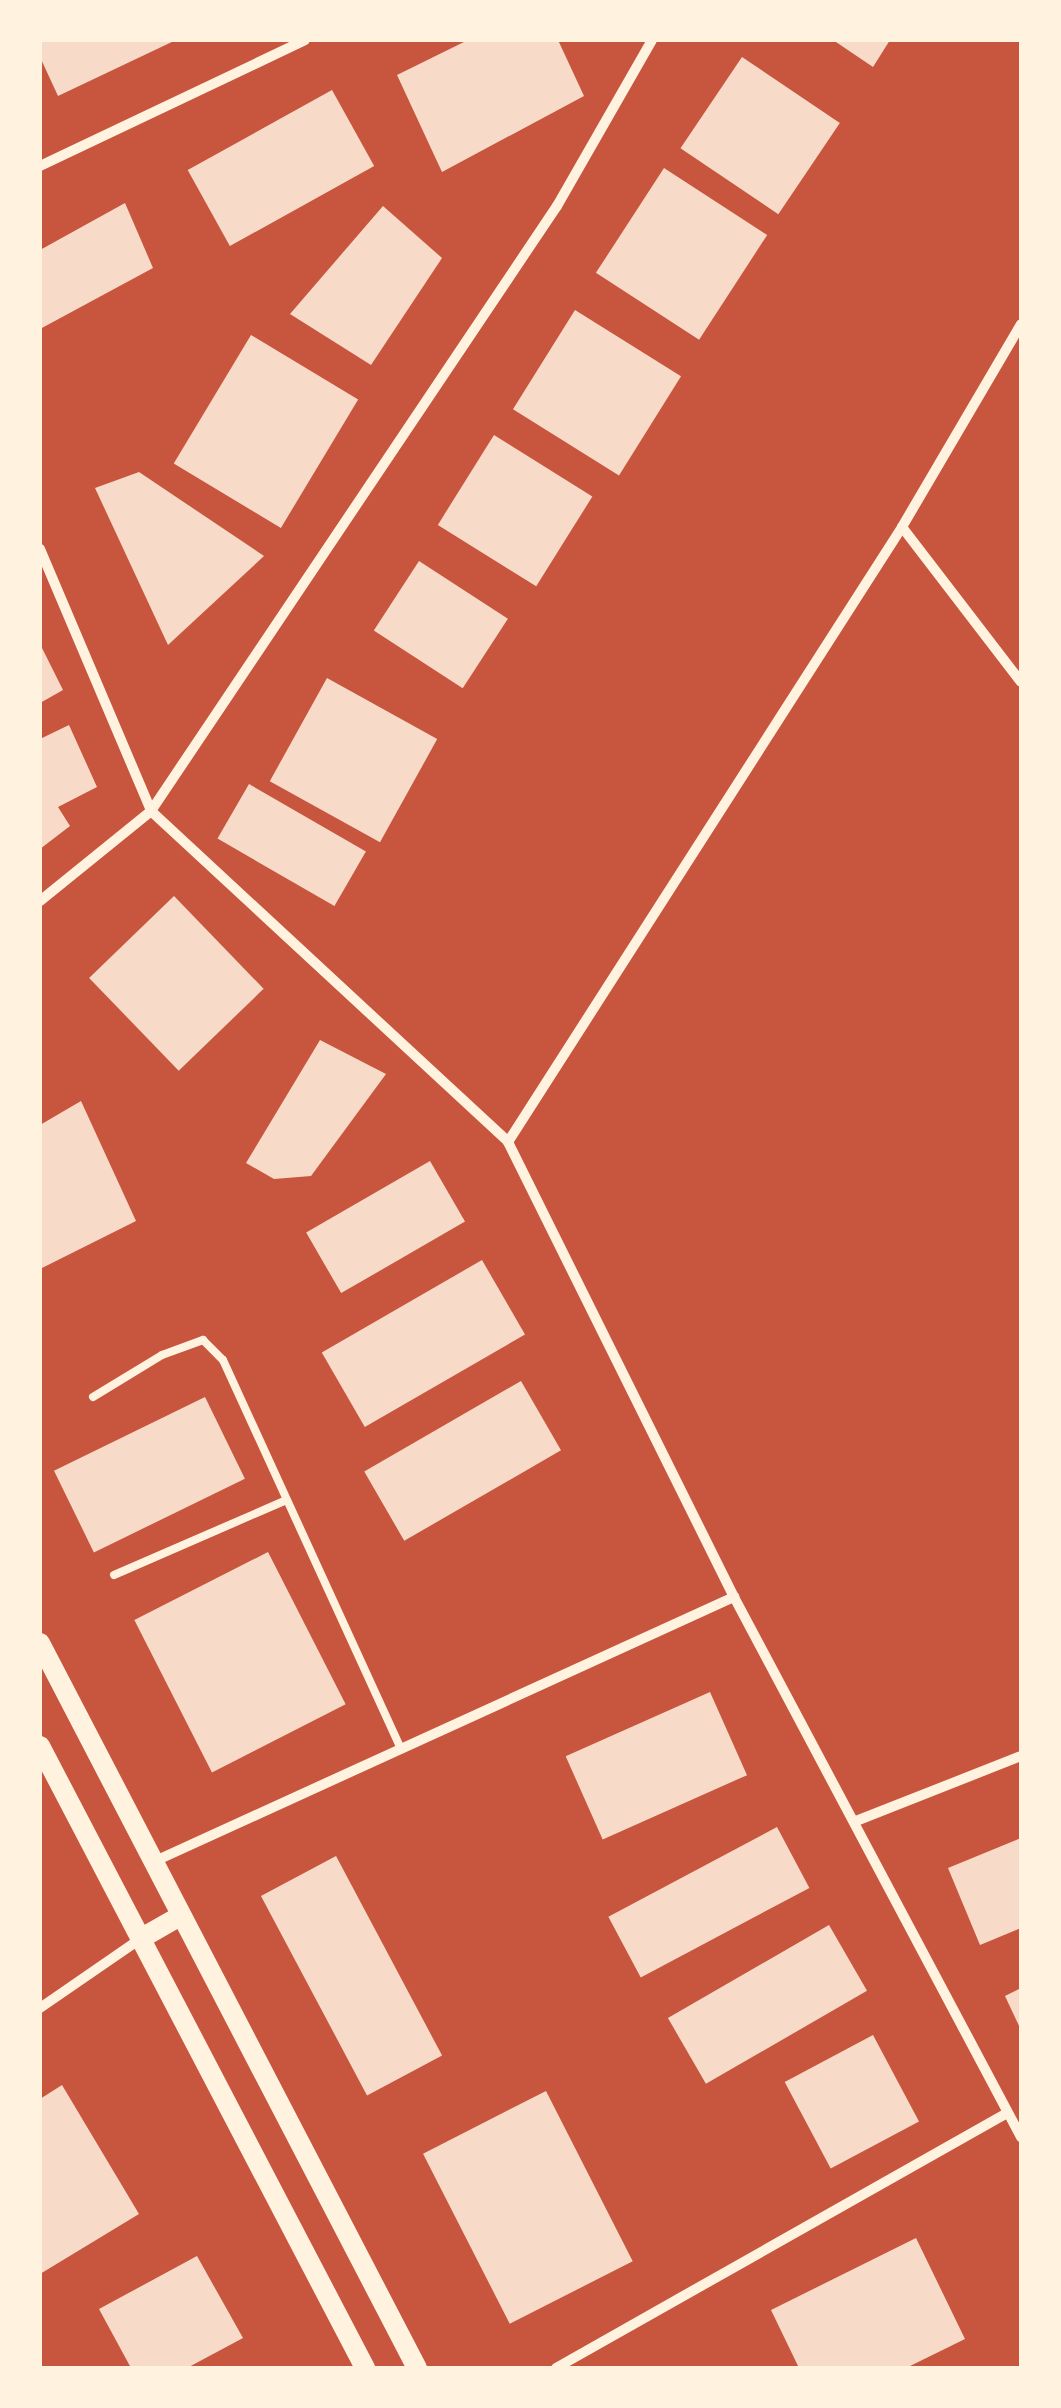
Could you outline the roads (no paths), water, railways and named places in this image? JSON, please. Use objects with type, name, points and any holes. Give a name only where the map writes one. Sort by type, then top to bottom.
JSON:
[{"type":"main road","points":[[40,1643],[417,2368]]},
{"type":"main road","points":[[40,1746],[364,2368]]},
{"type":"main road","points":[[140,1939],[180,1916]]},
{"type":"street","points":[[40,166],[305,40]]},
{"type":"street","points":[[40,901],[151,812],[557,206],[652,40]]},
{"type":"street","points":[[508,1142],[902,527],[1021,324]]},
{"type":"street","points":[[902,527],[1021,682]]},
{"type":"street","points":[[40,549],[151,812],[508,1142],[734,1597],[1021,2137]]},
{"type":"street","points":[[152,1863],[400,1746],[734,1597]]},
{"type":"street","points":[[856,1821],[1021,1756]]},
{"type":"street","points":[[40,2008],[140,1939]]},
{"type":"street","points":[[556,2368],[1007,2113]]},
{"type":"lane","points":[[94,1397],[162,1354],[202,1340],[223,1360],[284,1501],[400,1746]]},
{"type":"lane","points":[[114,1574],[284,1501]]}]
